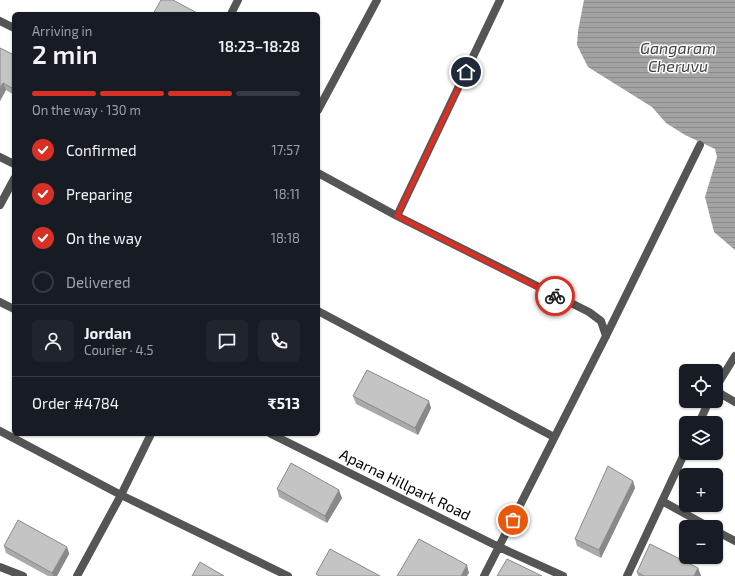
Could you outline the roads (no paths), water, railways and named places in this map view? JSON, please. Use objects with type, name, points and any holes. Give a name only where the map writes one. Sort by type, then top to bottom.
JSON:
[{"type":"street","points":[[232,12],[238,0]]},
{"type":"street","points":[[320,106],[377,0]]},
{"type":"street","points":[[397,216],[500,0]]},
{"type":"street","points":[[0,21],[12,27]]},
{"type":"street","points":[[484,576],[606,336],[700,145]]},
{"type":"street","points":[[0,157],[12,163]]},
{"type":"street","points":[[320,174],[397,216],[589,312],[601,320],[606,336]]},
{"type":"street","points":[[0,205],[12,183]]},
{"type":"street","points":[[0,302],[12,308]]},
{"type":"street","points":[[320,312],[554,438]]},
{"type":"street","points":[[723,376],[735,356]]},
{"type":"street","points":[[723,395],[735,402]]},
{"type":"street","points":[[0,431],[121,494],[288,576]]},
{"type":"street","points":[[77,576],[150,436]]},
{"type":"street","name":"Aparna Hillpark Road","points":[[275,436],[499,547],[563,576]]},
{"type":"street","points":[[627,576],[681,460]]},
{"type":"street","points":[[662,501],[696,520]]},
{"type":"street","points":[[723,535],[735,541]]},
{"type":"street","points":[[0,567],[23,576]]},
{"type":"water","name":"Gangaram Cheruvu","points":[[584,0],[735,0],[735,250],[714,232],[705,197],[717,157],[715,149],[685,135],[666,123],[652,107],[588,67],[577,45]]}]
